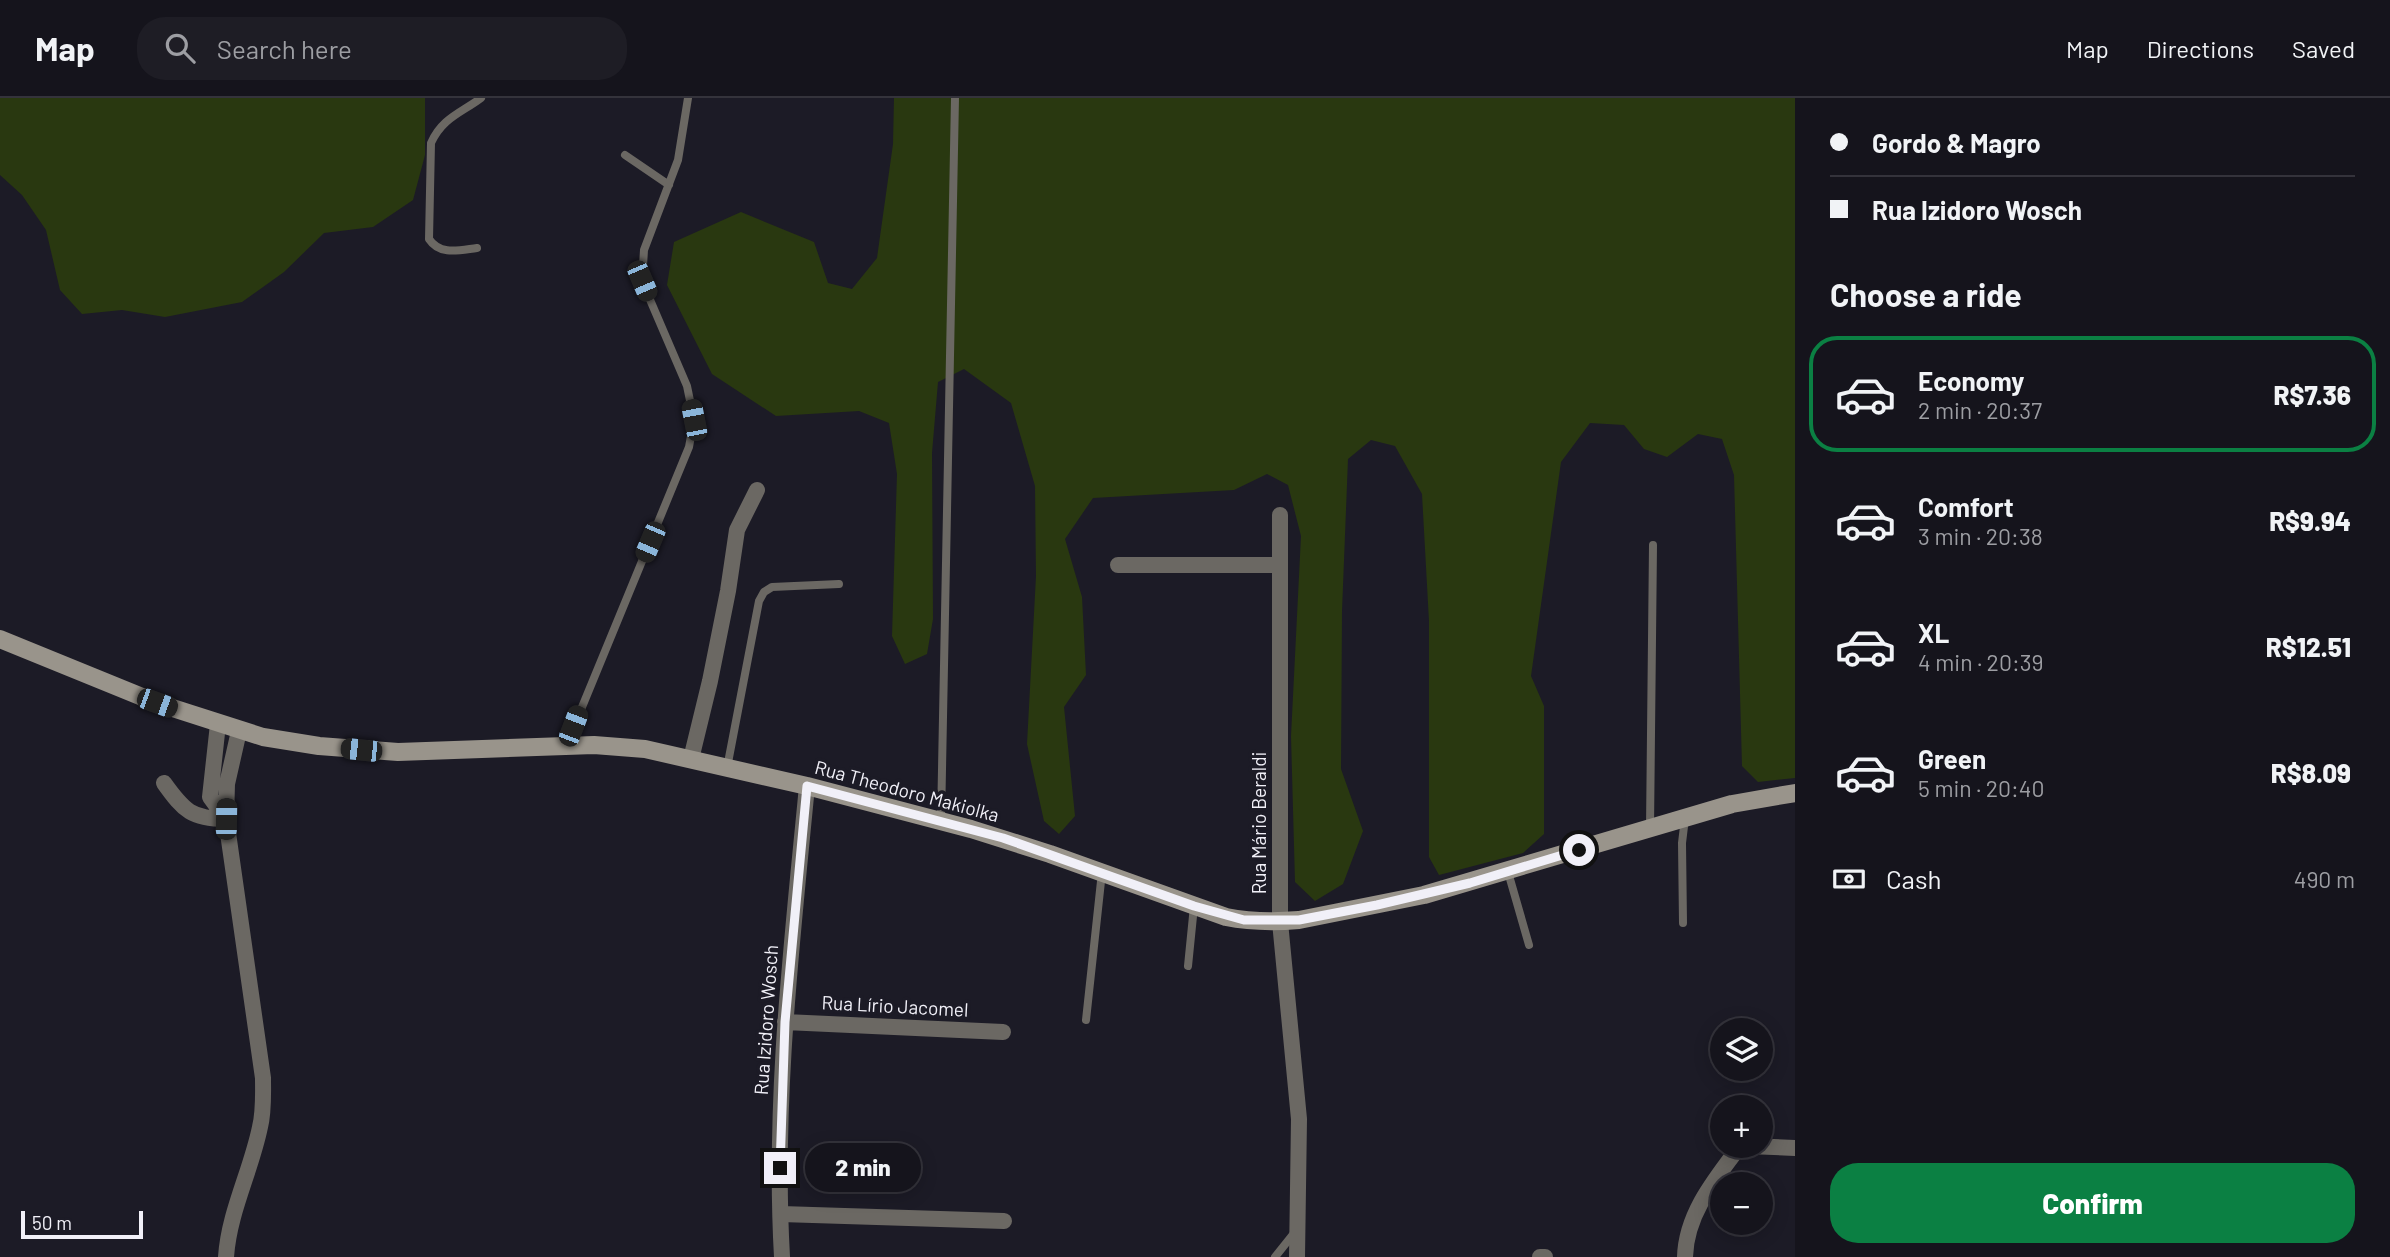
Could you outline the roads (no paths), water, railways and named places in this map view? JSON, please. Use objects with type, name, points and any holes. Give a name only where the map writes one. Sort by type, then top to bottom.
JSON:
[{"type":"main road","name":"Rua Theodoro Makiolka","points":[[0,639],[157,703],[239,731],[290,742],[398,752],[566,746],[633,748],[807,786],[1003,838],[1194,906],[1244,920],[1280,922],[1377,905],[1508,872],[1685,817],[1753,799],[1795,793]]},
{"type":"street","points":[[691,759],[718,642],[737,530],[757,490]]},
{"type":"street","name":"Rua Mário Beraldi","points":[[1280,515],[1280,922],[1298,1108],[1297,1257]]},
{"type":"street","points":[[1118,565],[1280,565]]},
{"type":"street","points":[[218,724],[210,797],[226,819]]},
{"type":"street","points":[[226,1257],[231,1223],[261,1125],[264,1101],[226,819],[227,784],[239,731]]},
{"type":"street","points":[[164,783],[176,801],[195,816],[226,819]]},
{"type":"street","name":"Rua Izidoro Wosch","points":[[782,1257],[781,1101],[785,1022],[807,786]]},
{"type":"street","name":"Rua Lírio Jacomel","points":[[785,1022],[1003,1032]]},
{"type":"street","points":[[1773,1147],[1795,1148]]},
{"type":"street","points":[[1685,1257],[1686,1242],[1698,1208],[1731,1158]]},
{"type":"street","points":[[780,1214],[1004,1221]]},
{"type":"lane","points":[[477,248],[445,251],[432,244],[429,239],[431,143],[445,121],[481,98]]},
{"type":"lane","points":[[566,746],[689,447],[694,420],[687,386],[642,281],[644,250],[678,160],[688,98]]},
{"type":"lane","points":[[941,821],[955,98]]},
{"type":"lane","points":[[625,155],[669,185]]},
{"type":"lane","points":[[1650,828],[1653,545]]},
{"type":"lane","points":[[727,768],[764,592],[772,587],[839,584]]},
{"type":"lane","points":[[1683,923],[1682,843],[1685,817]]},
{"type":"lane","points":[[1086,1020],[1102,872]]},
{"type":"lane","points":[[1508,872],[1529,945]]},
{"type":"lane","points":[[1188,966],[1194,906]]},
{"type":"lane","points":[[1275,1257],[1297,1229]]}]
